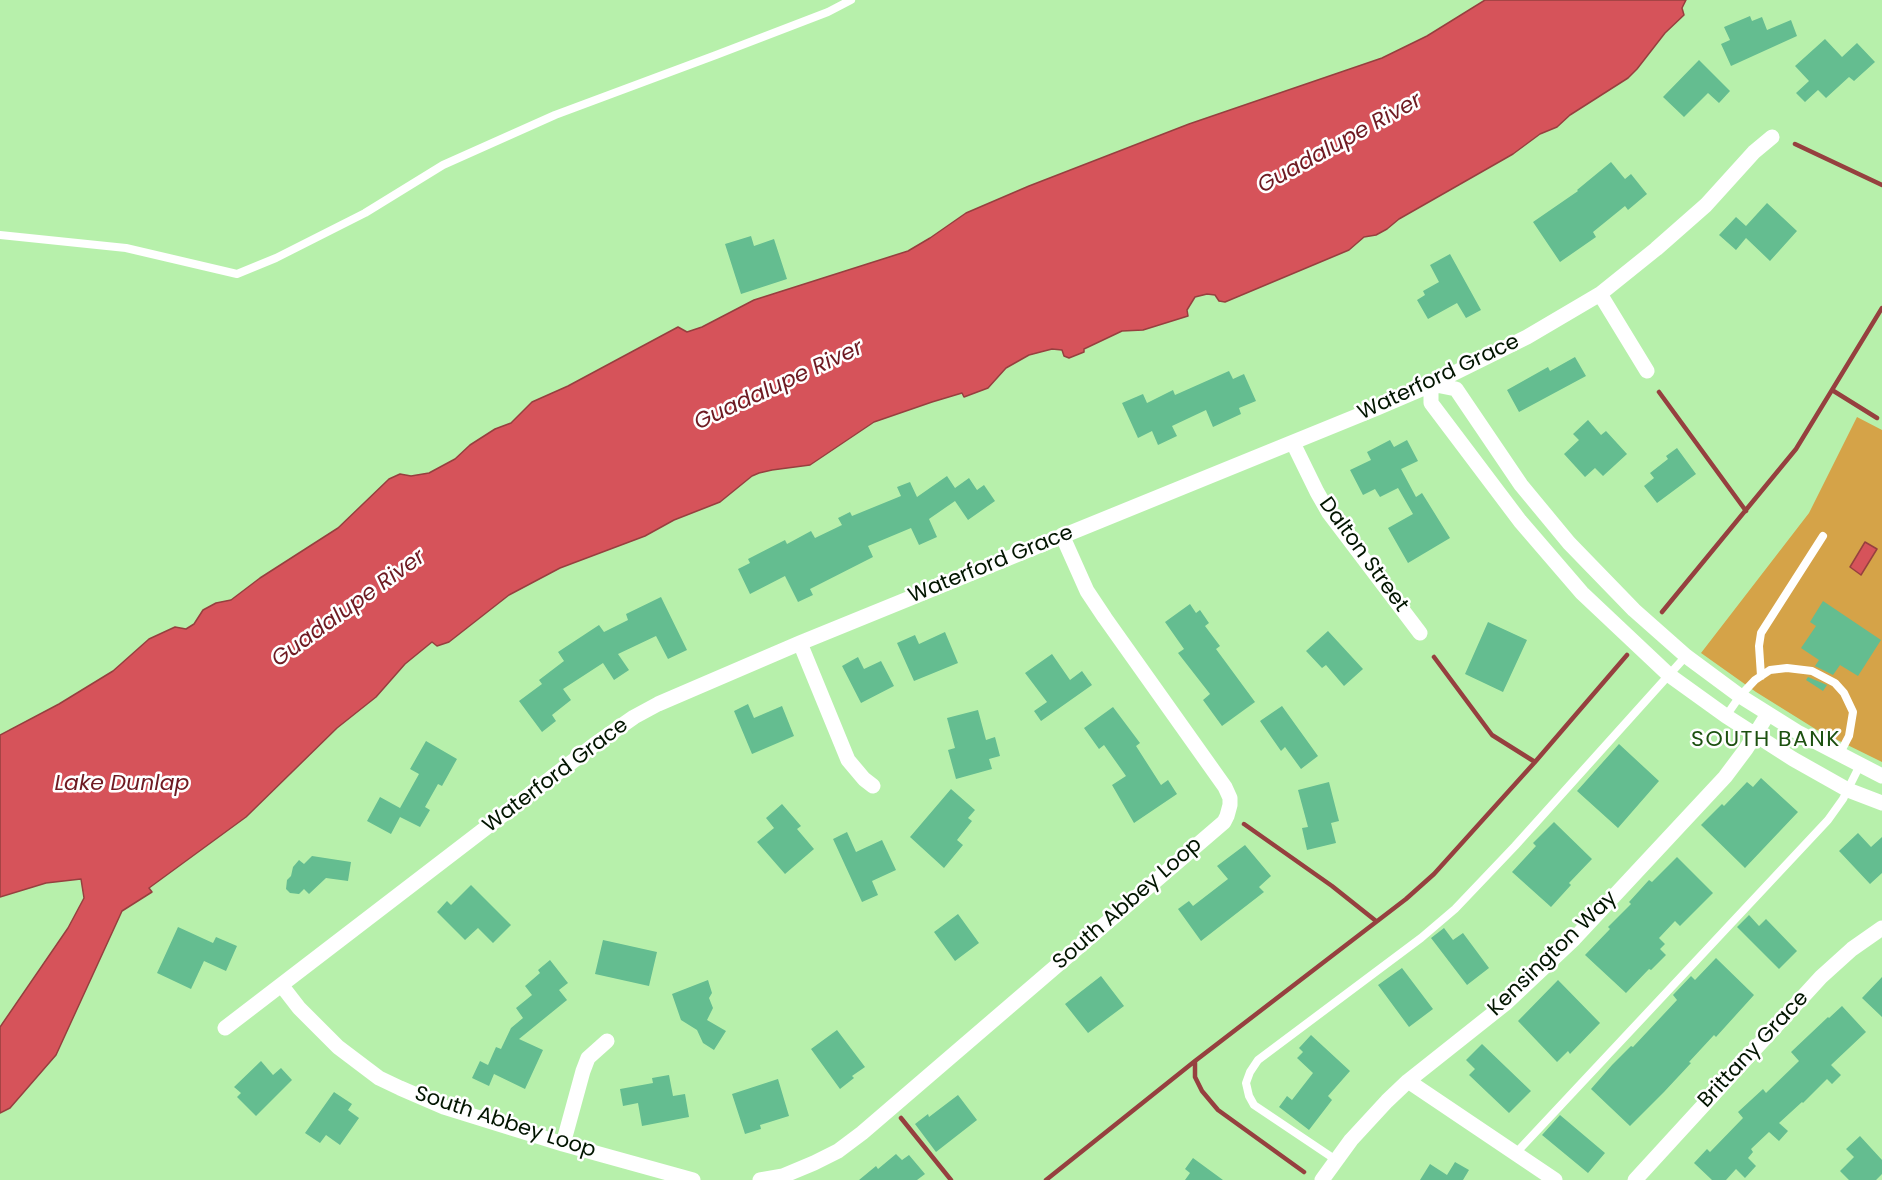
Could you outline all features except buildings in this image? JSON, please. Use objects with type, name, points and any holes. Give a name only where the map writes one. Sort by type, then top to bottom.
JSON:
[{"type":"street","name":"Waterford Grace","points":[[225,1028],[614,731],[658,704],[1062,535],[1293,443],[1431,384],[1527,337],[1600,294],[1656,249],[1706,205],[1754,152],[1772,136]]},
{"type":"street","points":[[1600,294],[1647,371]]},
{"type":"street","points":[[1882,776],[1768,714],[1686,656],[1626,603],[1569,543],[1521,485],[1456,389],[1431,384],[1431,402],[1520,521],[1582,592],[1669,675],[1755,735],[1848,790],[1882,803]]},
{"type":"street","name":"Dalton Street","points":[[1293,443],[1329,513],[1420,633]]},
{"type":"street","name":"South Abbey Loop","points":[[760,1180],[783,1176],[814,1163],[838,1151],[862,1133],[1224,822],[1227,816],[1230,798],[1226,788],[1105,618],[1088,591],[1062,535]]},
{"type":"street","points":[[800,643],[848,760],[873,786]]},
{"type":"street","name":"Kensington Way","points":[[1322,1180],[1368,1122],[1408,1081],[1505,1004],[1550,963],[1725,777],[1768,714]]},
{"type":"street","name":"Brittany Grace","points":[[1635,1180],[1821,977],[1852,949],[1882,928]]},
{"type":"street","name":"South Abbey Loop","points":[[282,986],[299,1008],[338,1047],[379,1077],[411,1093],[444,1107],[563,1144],[693,1180]]},
{"type":"street","points":[[563,1144],[588,1058],[607,1041]]},
{"type":"street","points":[[1408,1081],[1555,1180]]},
{"type":"lane","points":[[0,235],[126,248],[237,274],[276,258],[365,213],[444,165],[545,119],[828,12],[851,0]]},
{"type":"lane","points":[[1761,676],[1759,646],[1761,633],[1823,536]]},
{"type":"lane","points":[[1336,1161],[1254,1105],[1246,1083],[1258,1060],[1421,938],[1455,909],[1507,855],[1686,656]]},
{"type":"lane","points":[[1726,716],[1740,696],[1770,670],[1806,669],[1835,683],[1844,693],[1853,712],[1849,736],[1839,754]]},
{"type":"lane","points":[[1516,1153],[1821,827],[1848,790],[1860,765]]},
{"type":"shaded area","points":[[1857,417],[1882,430],[1882,762],[1817,730],[1756,692],[1701,653],[1809,513]]},
{"type":"water","name":"Lake Dunlap","points":[[1485,0],[1686,0],[1682,8],[1684,15],[1665,33],[1628,78],[1570,115],[1557,127],[1540,134],[1513,154],[1399,219],[1387,229],[1376,235],[1364,237],[1349,250],[1225,302],[1219,301],[1215,295],[1195,297],[1187,310],[1188,316],[1143,330],[1122,331],[1069,358],[1064,356],[1062,350],[1052,349],[1029,355],[1006,368],[988,388],[964,397],[962,393],[874,422],[810,465],[772,470],[752,476],[720,502],[674,520],[645,536],[560,568],[509,595],[449,642],[437,646],[432,642],[405,664],[376,697],[337,728],[246,817],[149,888],[152,892],[122,911],[56,1055],[10,1108],[0,1113],[0,1027],[68,928],[84,898],[81,879],[46,883],[0,897],[0,735],[59,704],[113,671],[149,639],[175,627],[186,629],[194,624],[203,610],[216,603],[231,600],[260,578],[338,528],[389,479],[400,474],[411,476],[429,473],[455,459],[470,445],[495,429],[511,423],[532,402],[568,386],[678,327],[687,332],[702,327],[754,300],[908,251],[966,213],[1029,186],[1189,124],[1382,58],[1427,36]]},
{"type":"water","points":[[1865,542],[1877,549],[1861,575],[1850,567]]},
{"type":"waterway","points":[[1795,144],[1882,185]]},
{"type":"waterway","points":[[1662,612],[1796,449],[1882,308]]},
{"type":"waterway","points":[[1832,390],[1877,418]]},
{"type":"waterway","points":[[1659,392],[1746,511]]},
{"type":"waterway","points":[[1046,1180],[1195,1061],[1406,899],[1434,874],[1627,655]]},
{"type":"waterway","points":[[1434,657],[1492,735],[1535,762]]},
{"type":"waterway","points":[[1244,824],[1332,886],[1376,921]]},
{"type":"waterway","points":[[1195,1061],[1195,1077],[1202,1091],[1218,1110],[1304,1172]]},
{"type":"waterway","points":[[901,1118],[951,1180]]},
{"type":"district","name":"SOUTH BANK","points":[[1766,740]]},
{"type":"water label","name":"Guadalupe River","points":[[1340,144]]},
{"type":"water label","name":"Guadalupe River","points":[[779,386]]},
{"type":"water label","name":"Guadalupe River","points":[[349,609]]}]
